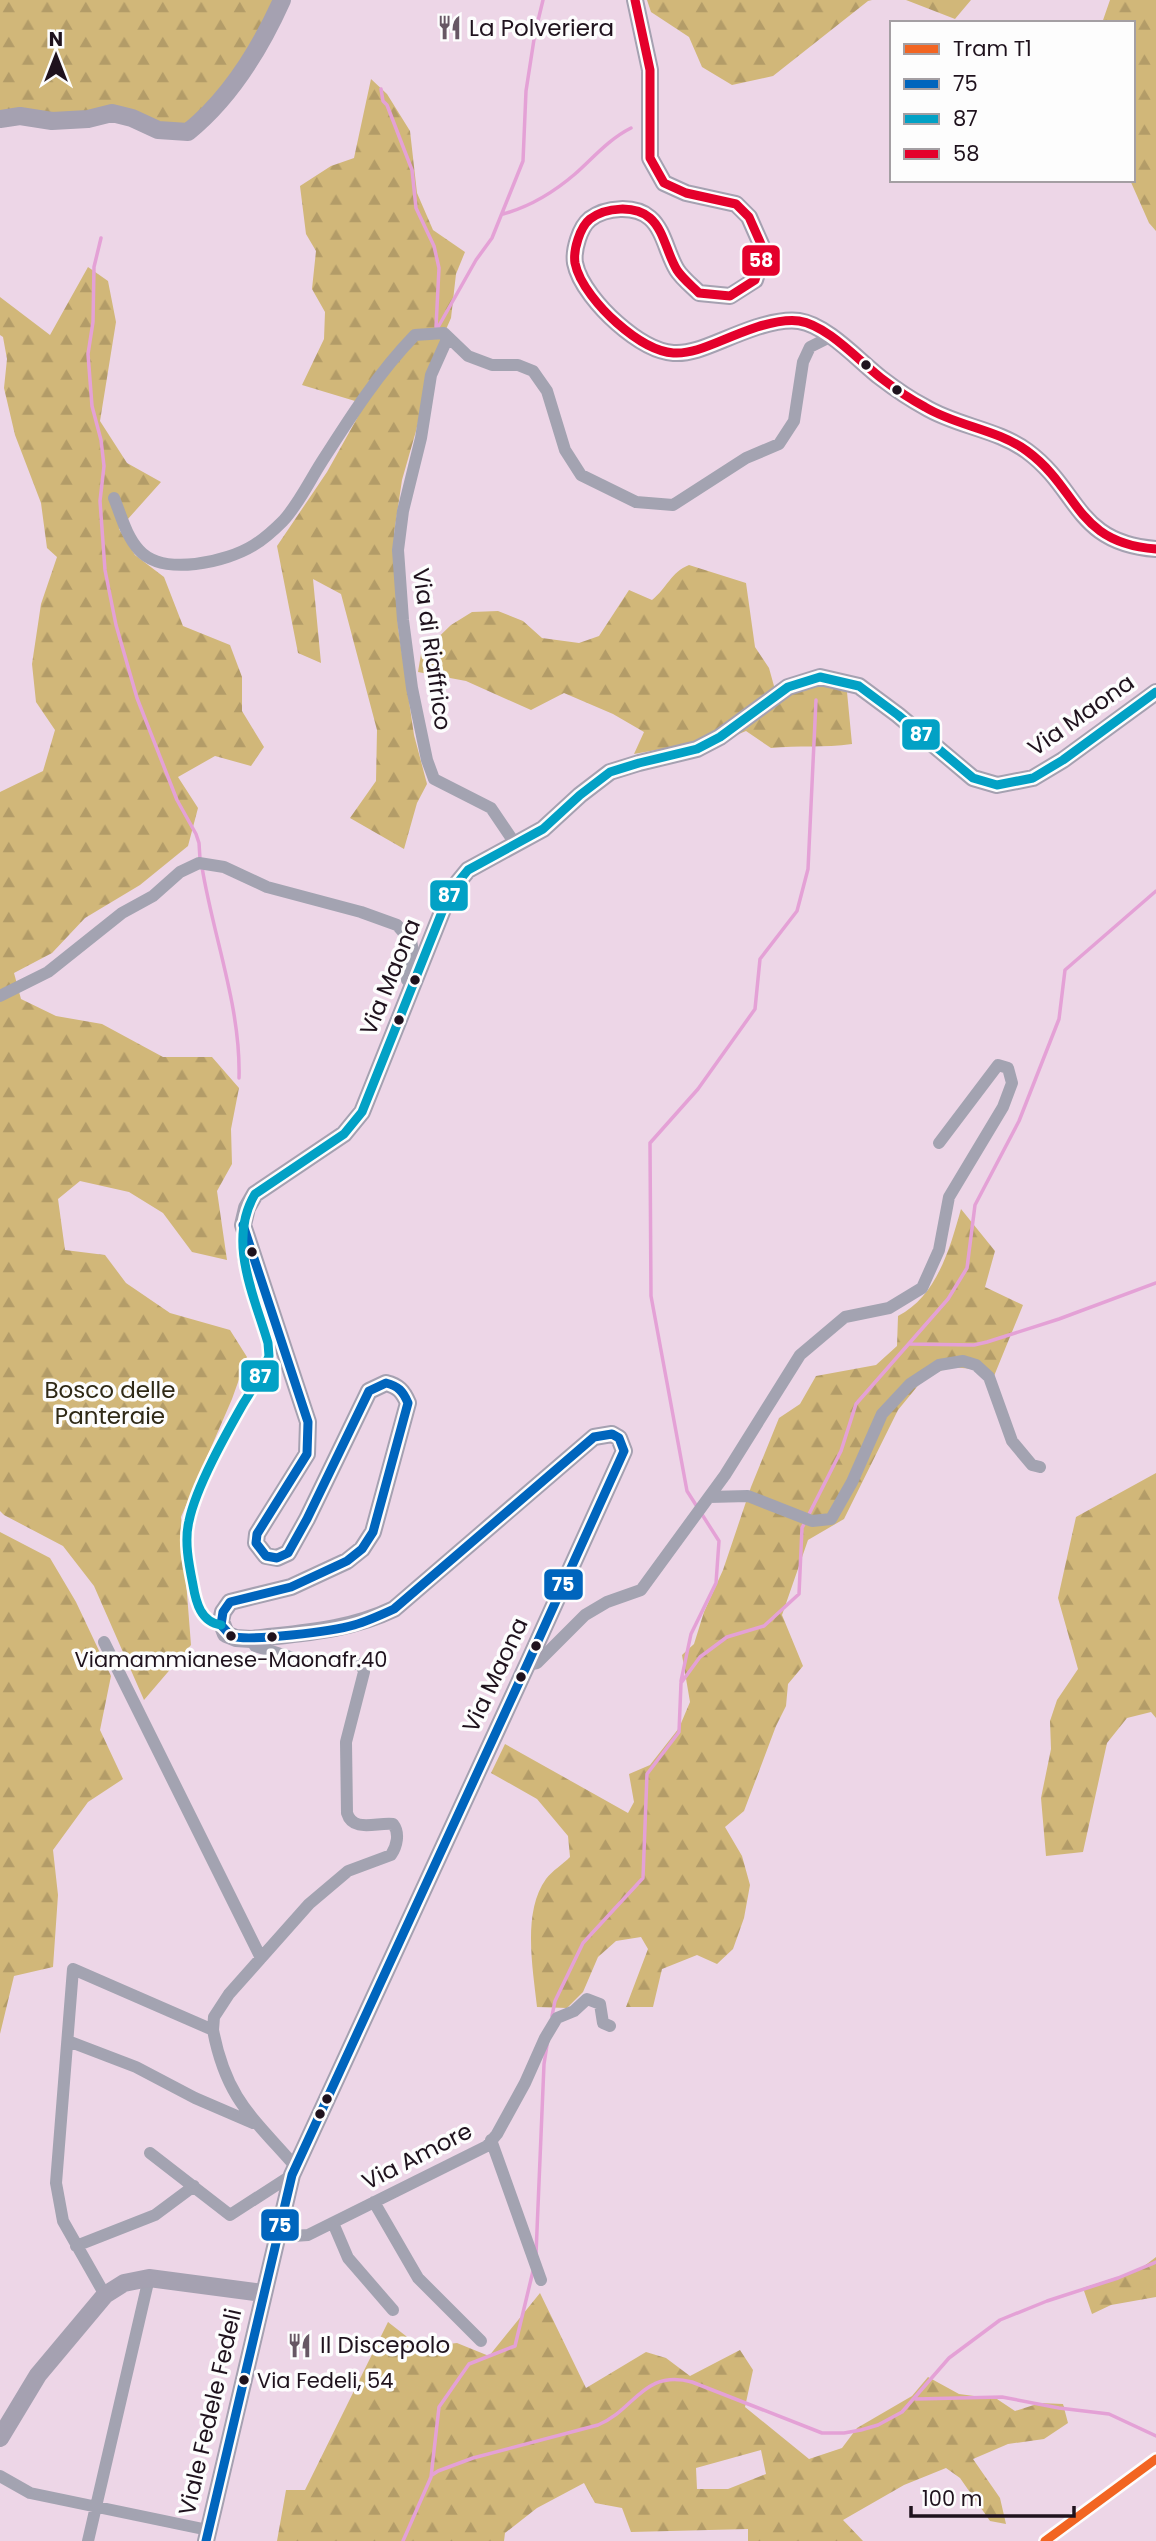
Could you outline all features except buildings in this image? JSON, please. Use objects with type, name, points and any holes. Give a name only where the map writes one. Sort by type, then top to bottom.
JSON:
[{"type":"main road","points":[[0,119],[20,116],[52,121],[88,119],[112,113],[132,118],[158,130],[188,132],[209,115],[239,76],[268,33],[282,0]]},
{"type":"main road","points":[[635,0],[650,70],[650,158],[664,183],[686,193],[736,204],[752,223],[764,251],[755,280],[730,296],[699,293],[677,270],[651,219],[632,208],[610,211],[590,219],[577,240],[575,262],[587,289],[615,322],[646,346],[663,352],[682,353],[702,349],[774,322],[799,321],[814,327],[923,407],[945,418],[1014,442],[1024,449],[1038,460],[1089,524],[1103,535],[1136,547],[1156,549]]},
{"type":"main road","name":"Via Maona","points":[[243,1225],[247,1208],[255,1194],[344,1134],[362,1112],[450,892],[458,881],[468,870],[543,828],[610,772],[697,749],[720,737],[788,687],[820,677],[859,686],[973,778],[997,785],[1033,778],[1063,760],[1156,692]]},
{"type":"main road","points":[[221,1625],[223,1612],[230,1602],[291,1587],[347,1561],[362,1549],[373,1532],[408,1404],[397,1386],[386,1383],[369,1391],[288,1553],[277,1558],[261,1553],[256,1543],[257,1534],[307,1454],[308,1422],[243,1225]]},
{"type":"main road","name":"Via Maona","points":[[221,1625],[231,1636],[251,1639],[352,1626],[394,1609],[594,1437],[611,1434],[619,1438],[622,1444],[622,1459],[293,2170],[263,2293]]},
{"type":"main road","points":[[0,2438],[38,2375],[105,2295],[124,2283],[149,2278],[263,2293]]},
{"type":"main road","name":"Viale Fedele Fedeli","points":[[207,2536],[263,2293]]},
{"type":"street","points":[[114,498],[128,535],[140,552],[157,562],[181,566],[204,564],[253,546],[284,520],[365,397],[405,345],[415,335],[444,333],[468,356],[492,365],[518,365],[533,370],[547,391],[565,450],[582,475],[636,502],[673,505],[747,458],[779,444],[794,421],[803,362],[810,347],[830,337]]},
{"type":"street","name":"Via di Riaffrico","points":[[448,337],[431,375],[421,438],[403,511],[398,550],[402,620],[426,760],[434,779],[491,808],[516,845]]},
{"type":"street","points":[[0,996],[48,972],[121,913],[153,896],[180,872],[199,863],[225,867],[267,887],[361,912],[397,925],[411,940],[413,951],[403,992],[403,1006]]},
{"type":"street","points":[[527,1665],[537,1663],[585,1615],[607,1602],[641,1590],[709,1497],[800,1355],[845,1317],[889,1308],[922,1288],[939,1250],[949,1198],[1003,1107],[1012,1083],[1008,1068],[998,1065],[939,1143]]},
{"type":"street","name":"Via Maona","points":[[221,1625],[212,1624],[195,1601],[188,1559],[188,1523],[194,1501],[269,1356],[268,1343],[243,1257],[243,1225]]},
{"type":"street","points":[[709,1497],[748,1496],[811,1521],[831,1519],[852,1482],[882,1415],[910,1384],[939,1365],[963,1361],[976,1365],[989,1377],[1012,1441],[1032,1465],[1040,1467]]},
{"type":"street","points":[[150,2153],[230,2215],[293,2170],[231,2089],[218,2055],[213,2030],[217,2010],[309,1903],[348,1871],[391,1855],[397,1843],[395,1826],[390,1823],[360,1825],[352,1823],[347,1813],[346,1742],[365,1672],[361,1664],[303,1661],[255,1646],[251,1639]]},
{"type":"street","points":[[104,1642],[261,1958]]},
{"type":"street","points":[[105,2295],[63,2221],[56,2183],[73,1969],[213,2030]]},
{"type":"street","name":"Via Amore","points":[[278,2237],[307,2235],[487,2146],[508,2114],[557,2018],[574,2011],[587,1999],[600,2004],[603,2023],[610,2026]]},
{"type":"street","points":[[68,2041],[136,2067],[224,2112],[256,2124]]},
{"type":"street","points":[[491,2140],[541,2280]]},
{"type":"street","points":[[76,2246],[155,2215],[194,2186]]},
{"type":"street","points":[[374,2202],[418,2278],[481,2341]]},
{"type":"street","points":[[333,2223],[348,2258],[393,2310]]},
{"type":"street","points":[[88,2541],[149,2278]]},
{"type":"street","points":[[0,2476],[30,2493],[96,2506],[207,2536]]},
{"type":"green space","points":[[0,0],[277,0],[272,14],[202,116],[179,126],[69,116],[0,115]]},
{"type":"green space","points":[[647,0],[872,0],[773,76],[732,85],[702,67],[689,37],[651,12]]},
{"type":"green space","points":[[906,0],[971,0],[955,19]]},
{"type":"green space","points":[[1110,0],[1156,0],[1156,231],[1149,223],[1131,182],[1135,182],[1135,21],[1103,21]]},
{"type":"green space","points":[[371,79],[387,94],[410,131],[417,193],[433,230],[465,252],[456,274],[451,318],[432,361],[402,480],[394,534],[398,627],[414,735],[427,784],[417,803],[404,849],[350,818],[376,781],[377,730],[341,594],[313,579],[321,663],[298,653],[277,546],[327,472],[365,404],[302,385],[324,339],[325,312],[312,289],[316,251],[306,234],[300,186],[331,166],[354,158]]},
{"type":"green space","name":"Bosco delle Panteraie","points":[[88,267],[108,281],[116,322],[100,421],[127,463],[161,482],[119,529],[135,555],[164,577],[183,626],[230,645],[242,677],[242,711],[264,747],[251,766],[215,756],[178,777],[198,808],[188,846],[140,885],[85,918],[52,953],[14,973],[21,999],[56,1016],[102,1024],[163,1057],[212,1057],[239,1088],[231,1129],[232,1164],[217,1191],[227,1260],[192,1252],[163,1213],[129,1192],[80,1181],[58,1199],[65,1250],[105,1255],[126,1283],[170,1313],[230,1330],[247,1357],[232,1399],[181,1517],[191,1645],[144,1700],[94,1586],[63,1546],[0,1511],[0,792],[43,771],[55,730],[36,702],[32,664],[41,604],[57,557],[47,548],[41,503],[15,435],[4,388],[7,359],[3,337],[0,335],[0,297],[50,335]]},
{"type":"green space","points":[[689,565],[746,583],[755,647],[769,668],[774,686],[795,692],[825,685],[847,692],[852,744],[771,748],[746,731],[734,736],[634,754],[644,732],[613,714],[564,693],[531,710],[466,681],[418,672],[421,654],[451,625],[472,612],[498,611],[523,621],[542,638],[579,643],[599,636],[629,590],[652,600],[678,572]]},
{"type":"green space","points":[[961,1209],[995,1251],[985,1287],[1023,1305],[994,1376],[974,1369],[950,1367],[925,1377],[898,1410],[844,1519],[808,1540],[782,1615],[803,1666],[788,1684],[786,1706],[744,1811],[725,1827],[742,1856],[750,1885],[744,1918],[733,1949],[717,1964],[697,1955],[662,1969],[653,2007],[626,2007],[648,1949],[641,1937],[616,1941],[598,1957],[583,1992],[567,2008],[537,2007],[531,1941],[534,1908],[546,1879],[570,1857],[568,1836],[537,1799],[491,1773],[505,1744],[628,1813],[634,1802],[629,1774],[650,1765],[679,1728],[690,1702],[682,1655],[694,1644],[779,1418],[800,1404],[816,1376],[876,1365],[897,1346],[898,1316],[923,1296],[932,1284],[947,1255]]},
{"type":"green space","points":[[1156,1473],[1156,1718],[1151,1712],[1127,1718],[1107,1743],[1083,1852],[1046,1856],[1041,1798],[1051,1749],[1050,1721],[1057,1700],[1078,1669],[1058,1598],[1076,1517]]},
{"type":"green space","points":[[0,1532],[50,1558],[76,1602],[111,1676],[100,1730],[123,1779],[88,1802],[53,1850],[58,1895],[53,1967],[14,1976],[0,2034]]},
{"type":"green space","points":[[1156,2257],[1156,2297],[1111,2305],[1092,2314],[1083,2288],[1139,2270]]},
{"type":"green space","points":[[540,2293],[586,2388],[646,2352],[666,2358],[690,2376],[740,2350],[753,2370],[745,2407],[809,2459],[842,2448],[857,2428],[912,2396],[928,2377],[959,2394],[997,2399],[1015,2411],[1040,2403],[1063,2404],[1068,2423],[1044,2439],[1008,2444],[973,2459],[1000,2498],[1006,2524],[990,2521],[960,2478],[946,2468],[904,2485],[843,2520],[863,2541],[748,2541],[748,2529],[631,2532],[622,2508],[595,2503],[584,2483],[537,2508],[505,2533],[504,2541],[277,2541],[286,2490],[305,2490],[388,2322],[420,2347],[457,2343],[489,2356]],"holes":[[[761,2450],[766,2474],[728,2489],[697,2489],[696,2468]]]},
{"type":"waterway","points":[[437,329],[476,260],[492,238],[523,161],[526,91],[543,0]]},
{"type":"waterway","points":[[381,89],[383,101],[387,105],[412,170],[416,208],[434,246],[439,268],[436,327]]},
{"type":"waterway","points":[[503,214],[550,193],[608,143],[631,128]]},
{"type":"waterway","points":[[101,238],[94,267],[93,322],[88,354],[92,406],[101,440],[104,466],[100,501],[105,570],[116,625],[137,698],[177,800],[196,834],[200,859]]},
{"type":"waterway","points":[[681,1681],[691,1634],[716,1583],[719,1541],[687,1491],[651,1296],[650,1143],[698,1089],[755,1009],[760,959],[797,911],[808,869],[816,700]]},
{"type":"waterway","points":[[202,867],[236,1025],[239,1078]]},
{"type":"waterway","points":[[552,2016],[555,2001],[583,1943],[643,1878],[647,1774],[679,1732],[681,1683],[700,1657],[727,1637],[764,1626],[799,1594],[802,1528],[841,1451],[856,1404],[948,1299],[967,1268],[975,1205],[1019,1121],[1059,1019],[1065,970],[1156,891]]},
{"type":"waterway","points":[[910,1344],[974,1345],[987,1342],[1156,1283]]},
{"type":"waterway","points":[[536,2254],[547,2045]]},
{"type":"waterway","points":[[432,2475],[473,2458],[598,2425],[611,2418],[650,2386],[662,2381],[692,2382],[822,2433],[844,2433],[878,2425],[902,2412],[949,2358],[1000,2320],[1156,2262]]},
{"type":"waterway","points":[[403,2541],[431,2477],[439,2407],[469,2364],[515,2346],[533,2271]]},
{"type":"waterway","points":[[916,2399],[1002,2397],[1109,2414],[1156,2436]]},
{"type":"tram line","name":"T1","points":[[1045,2541],[1156,2459]]},
{"type":"transit line","name":"58","points":[[635,0],[650,70],[650,158],[664,183],[686,193],[736,204],[749,217],[764,251],[755,280],[730,296],[699,293],[677,270],[659,229],[650,218],[629,209],[604,212],[590,219],[583,227],[575,252],[577,271],[591,296],[604,311],[637,339],[655,349],[671,353],[701,349],[772,323],[799,321],[810,324],[831,336],[881,378],[919,404],[950,419],[1003,438],[1027,451],[1044,466],[1094,526],[1109,537],[1129,545],[1156,549]]},
{"type":"transit line","name":"87","points":[[221,1625],[204,1616],[198,1605],[187,1537],[193,1507],[205,1477],[269,1356],[268,1343],[250,1287],[243,1249],[247,1212],[255,1194],[344,1134],[362,1112],[450,892],[468,870],[543,829],[610,772],[697,749],[720,737],[788,687],[820,677],[859,686],[973,778],[997,785],[1033,778],[1063,760],[1156,692]]},
{"type":"transit line","name":"75","points":[[206,2541],[292,2175],[624,1451],[619,1438],[612,1434],[594,1437],[394,1609],[359,1623],[329,1630],[273,1637],[231,1636],[221,1625],[223,1612],[230,1602],[291,1587],[347,1561],[362,1549],[373,1532],[408,1403],[400,1390],[390,1384],[386,1383],[369,1391],[288,1553],[277,1558],[266,1556],[256,1543],[257,1534],[307,1454],[308,1422],[243,1225]]},
{"type":"place","name":"La Polveriera","points":[[449,28]]},
{"type":"place","name":"Viamammianese-Maonafr.40","points":[[231,1636]]},
{"type":"place","name":"Il Discepolo","points":[[300,2345]]},
{"type":"place","name":"Via Fedeli, 54","points":[[244,2380]]}]
